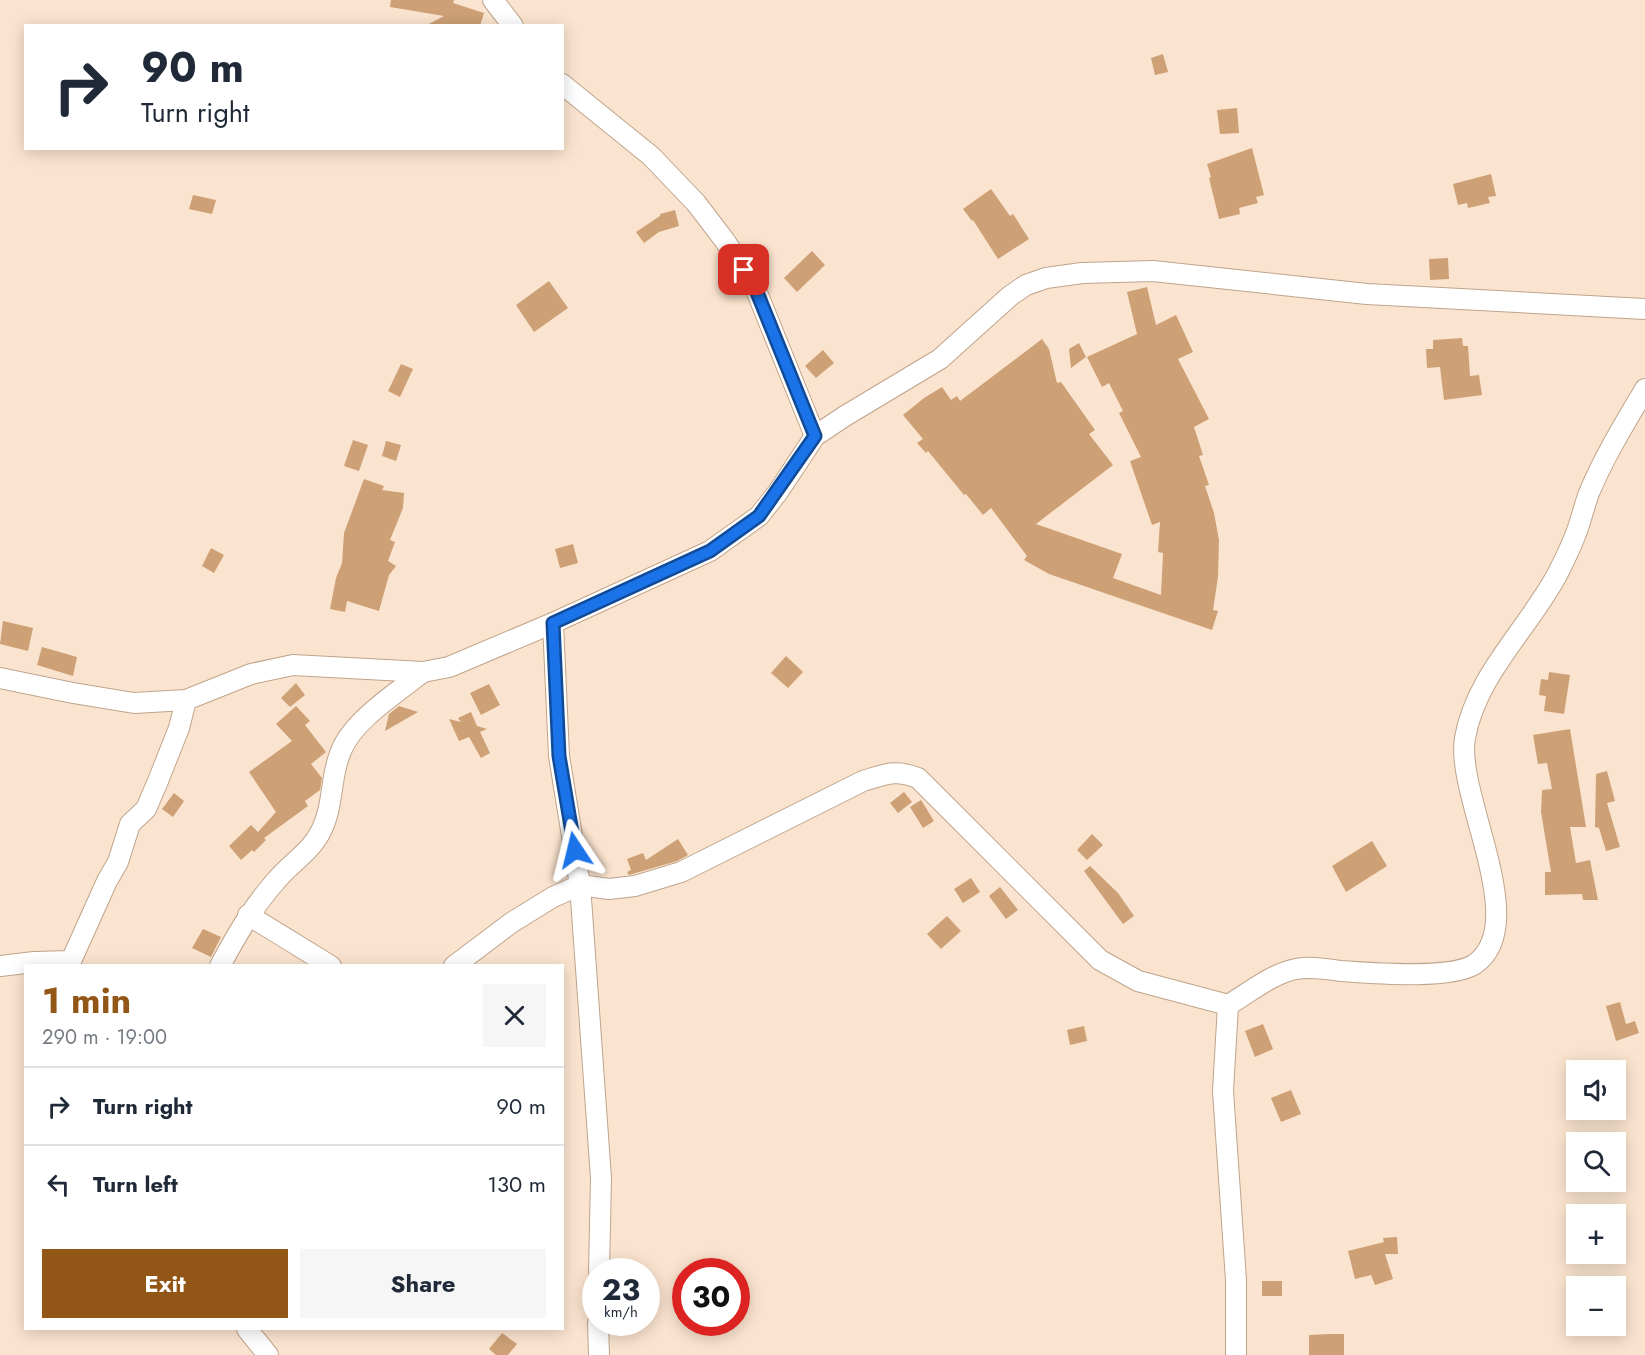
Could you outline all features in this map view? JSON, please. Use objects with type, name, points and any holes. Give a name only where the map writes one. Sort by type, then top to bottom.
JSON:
[{"type":"street","points":[[493,0],[511,24]]},
{"type":"street","points":[[564,86],[651,156],[696,202],[724,241],[754,285],[815,436]]},
{"type":"street","points":[[0,678],[134,703],[186,700],[251,674],[293,665],[423,672],[449,667],[553,623],[710,551],[759,516],[815,436],[940,359],[1010,296],[1026,285],[1046,278],[1082,273],[1152,271],[1366,294],[1645,309]]},
{"type":"street","points":[[457,964],[511,923],[553,897],[580,885],[609,889],[635,886],[681,872],[863,781],[891,773],[904,772],[918,778],[1100,960],[1138,981],[1228,1005],[1276,976],[1294,970],[1311,968],[1443,974],[1461,971],[1476,963],[1491,944],[1495,923],[1495,892],[1464,762],[1465,740],[1470,718],[1480,694],[1558,573],[1578,530],[1589,493],[1645,389]]},
{"type":"street","points":[[553,623],[559,756],[580,885],[601,1178],[599,1258]]},
{"type":"street","points":[[221,964],[248,915],[276,879],[302,855],[321,832],[329,808],[341,750],[356,728],[423,672]]},
{"type":"street","points":[[0,966],[71,961],[118,862],[130,824],[146,809],[179,728],[186,700]]},
{"type":"street","points":[[248,915],[328,964]]},
{"type":"street","points":[[1228,1005],[1223,1091],[1236,1280],[1236,1355]]},
{"type":"street","points":[[249,1330],[268,1355]]},
{"type":"street","points":[[598,1336],[599,1355]]},
{"type":"building","points":[[391,0],[454,0],[453,3],[484,13],[481,24],[429,24],[444,16],[390,7]]},
{"type":"building","points":[[1163,54],[1168,72],[1155,75],[1151,58]]},
{"type":"building","points":[[1237,108],[1239,133],[1220,134],[1217,110]]},
{"type":"building","points":[[1252,148],[1264,195],[1256,197],[1258,203],[1239,208],[1240,214],[1219,219],[1207,164]]},
{"type":"building","points":[[1491,174],[1496,196],[1488,197],[1490,203],[1468,208],[1467,203],[1458,205],[1453,184]]},
{"type":"building","points":[[991,189],[1010,216],[1013,214],[1029,239],[998,259],[973,220],[963,209]]},
{"type":"building","points":[[193,195],[216,200],[212,214],[189,209]]},
{"type":"building","points":[[675,210],[679,226],[659,232],[644,243],[636,232],[660,214]]},
{"type":"building","points":[[812,251],[825,265],[797,292],[784,278]]},
{"type":"building","points":[[1448,258],[1449,279],[1430,280],[1429,259]]},
{"type":"building","points":[[549,281],[568,308],[534,332],[516,305]]},
{"type":"building","points":[[1147,287],[1156,325],[1176,315],[1193,352],[1178,359],[1209,419],[1194,427],[1203,455],[1199,456],[1209,485],[1205,486],[1214,513],[1219,540],[1218,577],[1213,610],[1218,611],[1212,630],[1049,574],[1024,560],[1027,556],[991,508],[983,515],[966,494],[964,495],[928,451],[926,453],[917,443],[923,439],[903,415],[942,387],[951,400],[957,396],[960,401],[1042,339],[1049,349],[1057,383],[1061,382],[1095,430],[1089,434],[1113,465],[1036,524],[1122,554],[1113,578],[1161,595],[1163,553],[1158,552],[1160,522],[1152,525],[1130,461],[1141,457],[1119,413],[1123,411],[1109,383],[1102,387],[1087,357],[1137,334],[1127,292]]},
{"type":"building","points":[[1462,338],[1463,346],[1468,346],[1470,376],[1479,375],[1482,395],[1444,400],[1440,367],[1427,368],[1426,349],[1433,349],[1433,340]]},
{"type":"building","points":[[1079,343],[1086,357],[1071,368],[1069,349]]},
{"type":"building","points":[[823,350],[834,363],[816,378],[805,366]]},
{"type":"building","points":[[401,364],[413,369],[400,397],[388,391]]},
{"type":"building","points":[[353,440],[368,445],[359,471],[344,466]]},
{"type":"building","points":[[386,441],[401,445],[396,461],[382,456]]},
{"type":"building","points":[[364,479],[384,486],[382,490],[404,493],[403,508],[390,540],[395,542],[388,561],[396,566],[389,575],[379,611],[347,601],[345,612],[330,609],[336,578],[342,563],[344,533]]},
{"type":"building","points":[[573,544],[578,563],[560,568],[555,549]]},
{"type":"building","points":[[211,548],[224,555],[214,573],[202,566]]},
{"type":"building","points":[[3,621],[33,628],[28,651],[0,644]]},
{"type":"building","points":[[42,647],[77,657],[73,676],[37,665]]},
{"type":"building","points":[[786,656],[803,672],[788,688],[771,673]]},
{"type":"building","points":[[1549,672],[1570,675],[1564,714],[1544,711],[1546,696],[1539,695],[1541,679],[1548,680]]},
{"type":"building","points":[[296,683],[305,695],[290,707],[281,698]]},
{"type":"building","points":[[489,684],[500,705],[481,715],[470,693]]},
{"type":"building","points":[[296,706],[310,721],[305,725],[326,752],[311,764],[322,778],[320,790],[305,801],[308,806],[264,838],[266,840],[254,852],[252,850],[241,860],[229,846],[251,825],[258,832],[276,812],[249,772],[292,741],[276,724]]},
{"type":"building","points":[[399,706],[418,712],[385,731],[389,714]]},
{"type":"building","points":[[471,712],[477,726],[487,729],[480,732],[490,753],[481,758],[469,737],[459,741],[449,719],[461,722],[458,718]]},
{"type":"building","points":[[1570,729],[1586,827],[1570,827],[1576,863],[1590,860],[1598,900],[1583,900],[1582,894],[1545,895],[1545,872],[1551,872],[1541,812],[1542,790],[1552,789],[1547,763],[1538,764],[1533,735]]},
{"type":"building","points":[[1607,771],[1615,801],[1607,803],[1620,847],[1606,851],[1599,828],[1595,827],[1596,774]]},
{"type":"building","points":[[904,792],[912,802],[898,813],[890,803]]},
{"type":"building","points":[[174,793],[184,801],[173,817],[162,809]]},
{"type":"building","points":[[921,800],[934,821],[923,828],[910,807]]},
{"type":"building","points":[[1092,834],[1103,845],[1087,860],[1077,850]]},
{"type":"building","points":[[678,839],[688,855],[677,861],[629,875],[627,872],[631,870],[627,859],[643,853],[646,860]]},
{"type":"building","points":[[1372,841],[1387,866],[1346,892],[1332,866]]},
{"type":"building","points":[[1090,866],[1118,893],[1134,916],[1123,924],[1084,871]]},
{"type":"building","points":[[971,878],[980,892],[963,903],[954,889]]},
{"type":"building","points":[[1000,887],[1018,910],[1006,919],[989,896]]},
{"type":"building","points":[[947,916],[961,931],[941,949],[927,934]]},
{"type":"building","points":[[203,929],[221,937],[211,957],[192,948]]},
{"type":"building","points":[[1620,1002],[1626,1024],[1635,1021],[1639,1033],[1616,1041],[1606,1006]]},
{"type":"building","points":[[1263,1024],[1273,1049],[1255,1057],[1245,1031]]},
{"type":"building","points":[[1084,1026],[1087,1041],[1070,1045],[1067,1030]]},
{"type":"building","points":[[1291,1090],[1301,1114],[1281,1122],[1271,1098]]},
{"type":"building","points":[[1397,1237],[1398,1254],[1385,1254],[1393,1279],[1375,1285],[1371,1275],[1355,1279],[1348,1251],[1384,1242],[1383,1238]]},
{"type":"building","points":[[1262,1281],[1282,1281],[1282,1296],[1262,1296]]},
{"type":"building","points":[[502,1333],[517,1344],[508,1355],[496,1355],[489,1349]]},
{"type":"building","points":[[1344,1334],[1344,1355],[1309,1355],[1309,1335]]},
{"type":"route","points":[[575,850],[559,756],[553,623],[710,551],[759,516],[778,492],[815,436],[754,285],[744,270]]}]
